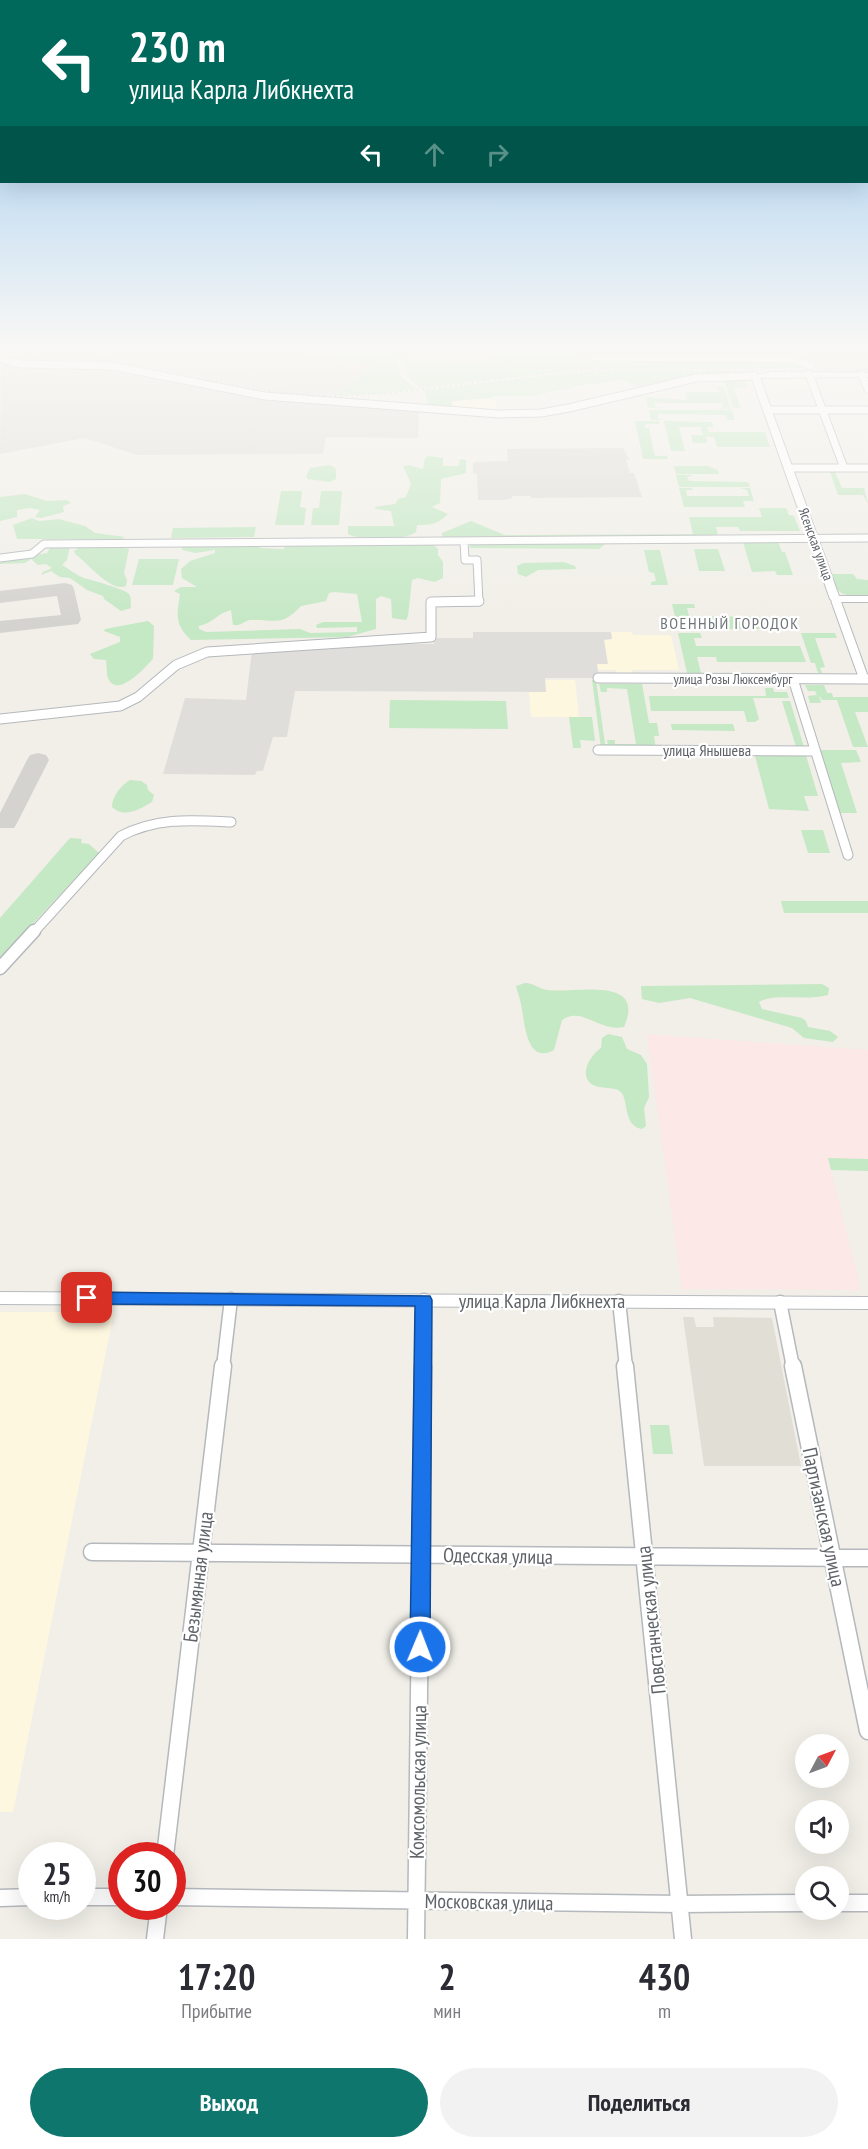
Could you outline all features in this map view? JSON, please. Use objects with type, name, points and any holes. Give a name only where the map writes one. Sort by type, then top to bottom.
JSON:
[{"type":"street","name":"Ясенская улица","points":[[778,441],[866,679]]},
{"type":"street","points":[[834,441],[844,468]]},
{"type":"street","points":[[788,468],[868,468]]},
{"type":"street","points":[[0,558],[32,554],[44,544],[868,538]]},
{"type":"street","points":[[0,719],[120,706],[138,697],[176,664],[214,651],[431,637],[431,602],[479,602],[477,560],[465,560],[464,541]]},
{"type":"street","points":[[835,599],[868,599]]},
{"type":"street","name":"улица Розы Люксембург","points":[[598,678],[866,679]]},
{"type":"street","points":[[793,679],[848,855]]},
{"type":"street","name":"улица Янышева","points":[[598,750],[815,751]]},
{"type":"street","points":[[0,968],[121,836],[156,821],[231,822]]},
{"type":"street","name":"улица Карла Либкнехта","points":[[0,1298],[868,1303]]},
{"type":"street","name":"Безымянная улица","points":[[167,1842],[231,1299]]},
{"type":"street","name":"Комсомольская улица","points":[[416,1939],[424,1300]]},
{"type":"street","name":"Повстанческая улица","points":[[619,1301],[683,1939]]},
{"type":"street","name":"Партизанская улица","points":[[780,1302],[868,1731]]},
{"type":"street","name":"Одесская улица","points":[[92,1552],[868,1558]]},
{"type":"street","points":[[0,1898],[18,1897]]},
{"type":"street","name":"Московская улица","points":[[186,1897],[680,1904],[795,1903]]},
{"type":"street","points":[[849,1903],[868,1903]]},
{"type":"street","points":[[155,1939],[157,1920]]},
{"type":"shaded area","points":[[0,441],[66,441],[0,454]]},
{"type":"shaded area","points":[[96,441],[325,441],[323,453],[320,454],[137,455]]},
{"type":"shaded area","points":[[623,448],[630,460],[626,460],[630,473],[634,473],[642,497],[531,498],[530,496],[512,496],[505,500],[478,500],[477,474],[473,473],[473,462],[508,461],[507,449]]},
{"type":"shaded area","points":[[473,632],[611,632],[612,639],[604,640],[608,664],[597,664],[599,678],[545,678],[546,692],[295,691],[287,737],[273,737],[263,771],[257,771],[255,775],[163,774],[185,698],[246,700],[252,650],[325,644],[434,644],[434,638],[473,638]]},
{"type":"shaded area","points":[[611,632],[632,632],[633,635],[671,635],[679,670],[632,670],[632,675],[617,675],[616,670],[598,670],[597,664],[607,664],[604,639],[612,639]]},
{"type":"shaded area","points":[[545,680],[575,680],[579,717],[531,717],[529,692],[546,692]]},
{"type":"shaded area","points":[[647,1034],[868,1050],[868,1159],[828,1159],[861,1290],[682,1289]]},
{"type":"shaded area","points":[[0,1312],[114,1312],[13,1812],[0,1812]]},
{"type":"shaded area","points":[[683,1317],[694,1317],[696,1327],[714,1327],[713,1317],[772,1318],[801,1466],[704,1466]]},
{"type":"green space","points":[[639,441],[652,441],[655,456],[667,456],[668,459],[643,459]]},
{"type":"green space","points":[[669,441],[683,441],[685,451],[671,451]]},
{"type":"green space","points":[[715,441],[768,441],[770,447],[717,447]]},
{"type":"green space","points":[[428,456],[443,458],[443,466],[459,466],[460,459],[466,460],[466,473],[441,479],[440,503],[432,507],[448,514],[434,523],[417,525],[416,532],[403,537],[372,539],[348,534],[348,526],[394,526],[391,511],[374,507],[395,504],[398,499],[406,497],[411,484],[403,466],[409,465],[423,469],[425,458]]},
{"type":"green space","points":[[330,465],[336,469],[336,479],[329,482],[308,479],[306,476],[310,468]]},
{"type":"green space","points":[[674,466],[708,466],[718,470],[719,474],[676,474]]},
{"type":"green space","points":[[830,472],[835,472],[842,488],[864,488],[868,504],[863,495],[838,495]]},
{"type":"green space","points":[[676,475],[693,475],[687,477],[689,481],[748,482],[750,487],[679,487]]},
{"type":"green space","points":[[679,488],[692,488],[693,490],[686,490],[687,496],[749,496],[747,490],[740,488],[750,488],[754,501],[743,501],[745,507],[684,507]]},
{"type":"green space","points":[[281,491],[302,491],[300,507],[306,508],[304,525],[275,525]]},
{"type":"green space","points":[[321,491],[342,491],[339,525],[311,525],[313,508],[319,508]]},
{"type":"green space","points":[[25,494],[47,501],[67,500],[71,503],[63,506],[64,512],[41,518],[35,517],[40,510],[30,508],[17,510],[17,517],[0,521],[0,497]]},
{"type":"green space","points":[[759,508],[786,508],[789,515],[794,516],[800,531],[740,531],[738,527],[716,527],[718,534],[706,537],[442,538],[442,533],[471,521],[505,535],[693,534],[689,517],[762,517]]},
{"type":"green space","points":[[32,518],[39,521],[59,519],[85,526],[95,533],[125,537],[121,539],[17,539],[13,525]]},
{"type":"green space","points":[[256,527],[254,537],[171,538],[173,528]]},
{"type":"green space","points":[[742,539],[777,539],[782,552],[785,552],[793,575],[777,575],[775,571],[752,572]]},
{"type":"green space","points":[[430,542],[438,549],[438,555],[443,562],[443,578],[435,582],[418,578],[412,580],[406,620],[392,618],[391,599],[381,596],[376,599],[376,629],[347,637],[191,640],[179,624],[180,594],[174,591],[181,587],[197,587],[182,578],[181,569],[190,561],[215,553],[215,550],[195,553],[182,550],[182,546],[261,544],[260,548],[284,549],[285,544]],"holes":[[[329,593],[357,594],[362,622],[323,622],[316,625],[317,628],[357,627],[357,632],[310,633],[300,629],[206,632],[199,629],[199,626],[231,610],[233,625],[250,620],[278,620],[288,617],[301,606],[326,601]]]},
{"type":"green space","points":[[470,542],[603,542],[604,545],[599,549],[470,548]]},
{"type":"green space","points":[[51,546],[70,546],[67,560],[62,565],[84,578],[126,592],[130,597],[131,608],[121,611],[103,596],[87,590],[70,578],[60,577],[51,571],[41,575],[52,568],[46,564],[38,565],[31,559],[25,563],[0,564],[0,561],[47,553]]},
{"type":"green space","points":[[81,546],[118,546],[129,549],[124,573],[127,580],[126,586],[120,587],[107,581],[75,554],[74,551]]},
{"type":"green space","points":[[694,549],[718,549],[725,571],[699,571]]},
{"type":"green space","points":[[644,550],[660,550],[668,585],[651,585],[651,582],[656,581],[654,573],[649,572]]},
{"type":"green space","points":[[139,559],[179,559],[173,585],[132,585]]},
{"type":"green space","points":[[564,562],[575,566],[576,569],[538,570],[526,577],[518,574],[517,566],[523,563]]},
{"type":"green space","points":[[829,574],[853,574],[857,579],[868,580],[868,596],[843,594]]},
{"type":"green space","points":[[672,604],[694,604],[695,608],[687,608],[689,616],[764,617],[767,629],[678,629]]},
{"type":"green space","points":[[148,621],[154,626],[153,659],[126,683],[114,685],[108,678],[106,660],[94,659],[90,654],[120,642],[120,637],[104,631],[105,629]]},
{"type":"green space","points":[[678,633],[700,633],[702,638],[694,638],[696,646],[800,646],[806,662],[717,662],[716,657],[697,657],[701,673],[687,673]]},
{"type":"green space","points":[[801,633],[835,633],[837,638],[815,638],[825,667],[820,668],[822,673],[818,673],[815,663],[811,663]]},
{"type":"green space","points":[[592,680],[596,680],[605,744],[608,744],[607,740],[615,740],[615,744],[636,744],[627,689],[607,688],[607,692],[601,692],[599,684],[642,684],[649,723],[657,723],[659,736],[654,736],[656,749],[601,748]]},
{"type":"green space","points":[[805,685],[824,685],[827,693],[832,693],[833,697],[868,697],[868,712],[855,712],[868,747],[853,747],[837,700],[822,700],[819,695],[821,703],[810,703],[808,696],[817,695],[815,691],[808,691]]},
{"type":"green space","points":[[765,688],[773,688],[774,692],[787,692],[789,698],[753,698],[759,719],[755,722],[747,722],[744,711],[651,711],[649,696],[766,696]]},
{"type":"green space","points":[[390,700],[506,701],[508,729],[389,728]]},
{"type":"green space","points":[[782,701],[790,701],[804,747],[796,747]]},
{"type":"green space","points":[[569,717],[592,717],[595,741],[580,740],[581,748],[573,748]]},
{"type":"green space","points":[[671,724],[733,724],[735,731],[672,730]]},
{"type":"green space","points":[[820,750],[856,750],[861,762],[841,763],[857,813],[840,813]]},
{"type":"green space","points":[[754,752],[805,752],[818,796],[804,796],[809,811],[769,809]]},
{"type":"green space","points":[[130,780],[141,781],[147,785],[148,790],[154,795],[152,802],[132,812],[117,811],[112,807],[112,803],[123,785]]},
{"type":"green space","points":[[801,830],[823,830],[830,853],[808,853]]},
{"type":"green space","points":[[70,838],[82,839],[81,843],[89,844],[99,853],[0,959],[0,918]]},
{"type":"green space","points":[[781,901],[868,901],[868,913],[784,913]]},
{"type":"green space","points":[[525,983],[547,990],[589,989],[617,993],[625,999],[628,1010],[624,1027],[615,1028],[584,1017],[570,1016],[562,1020],[554,1050],[544,1053],[537,1051],[531,1046],[525,1028],[516,986]]},
{"type":"green space","points":[[822,984],[829,988],[828,995],[773,998],[759,1002],[762,1009],[802,1018],[808,1027],[830,1031],[838,1037],[833,1042],[804,1038],[792,1028],[690,998],[659,1003],[642,999],[641,986]]},
{"type":"green space","points":[[608,1034],[622,1037],[627,1049],[641,1055],[647,1064],[649,1097],[644,1108],[646,1126],[642,1129],[630,1120],[621,1092],[613,1088],[598,1087],[587,1079],[588,1064],[601,1048],[602,1038]]},
{"type":"green space","points":[[828,1158],[868,1159],[868,1171],[831,1170]]},
{"type":"green space","points":[[650,1425],[669,1425],[673,1454],[653,1454]]},
{"type":"taxiway","points":[[0,597],[65,589],[71,620],[0,627]]},
{"type":"taxiway","points":[[6,823],[38,760]]},
{"type":"district","name":"ВОЕННЫЙ ГОРОДОК","points":[[730,623]]},
{"type":"route","points":[[87,1298],[424,1300],[420,1647]]}]
